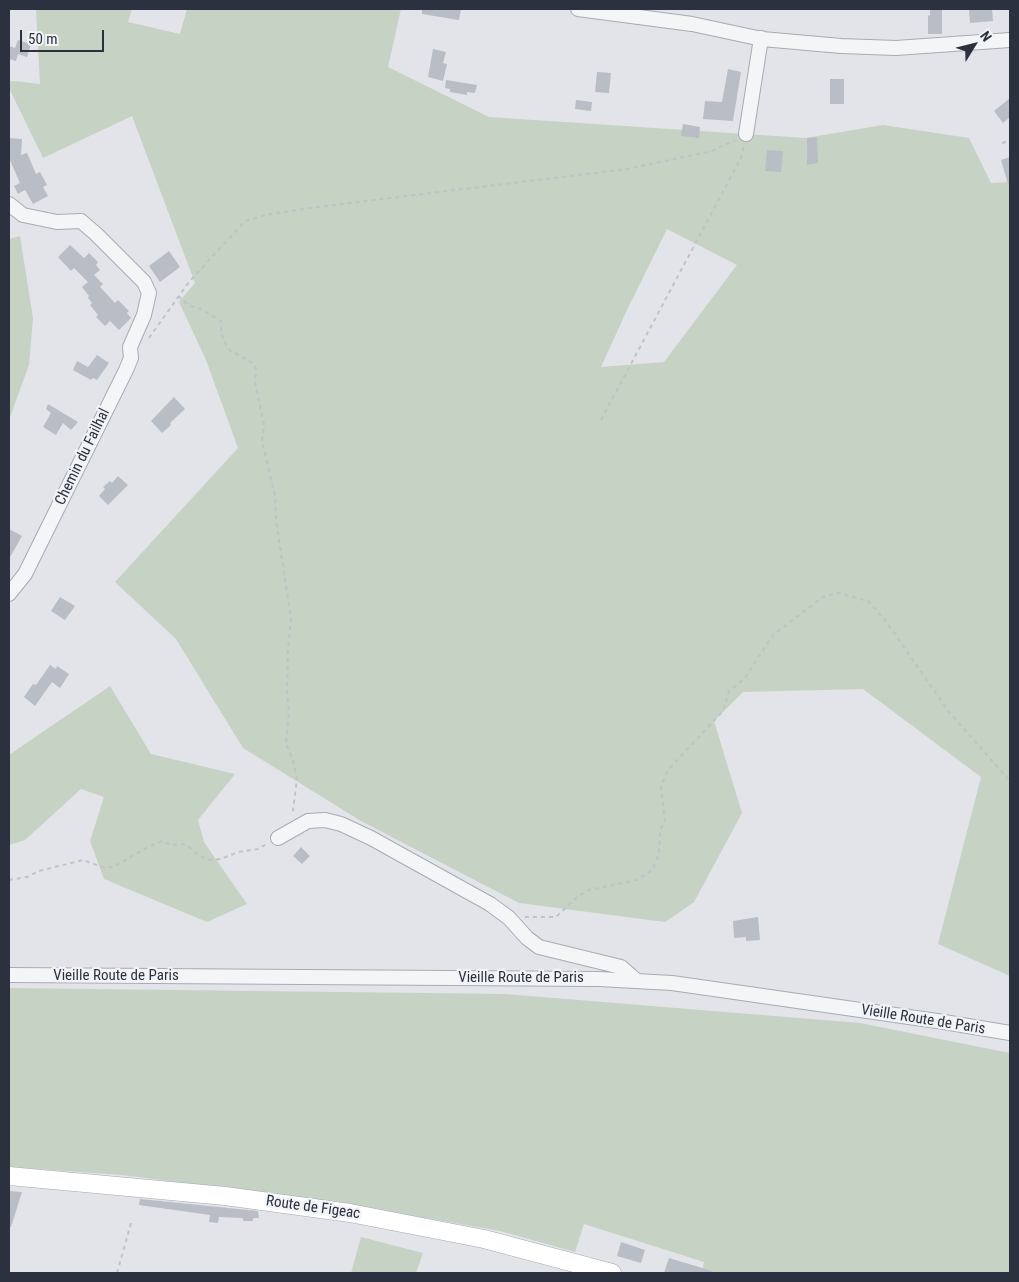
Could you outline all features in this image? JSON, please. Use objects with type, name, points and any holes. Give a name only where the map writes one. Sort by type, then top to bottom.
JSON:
[{"type":"main road","name":"Route de Figeac","points":[[9,1176],[225,1196],[350,1213],[484,1238],[612,1273]]},
{"type":"street","points":[[578,9],[692,24],[761,38],[841,46],[896,48],[1010,40]]},
{"type":"street","points":[[746,134],[761,38]]},
{"type":"street","name":"Chemin du Failhal","points":[[9,204],[23,215],[57,222],[81,221],[144,282],[149,294],[144,315],[130,347],[131,358],[25,574],[9,594]]},
{"type":"street","points":[[278,838],[308,821],[325,820],[341,824],[371,838],[490,904],[508,918],[539,948],[621,967],[637,981]]},
{"type":"street","name":"Vieille Route de Paris","points":[[9,975],[589,979],[637,981],[786,999],[944,1022],[1010,1034]]},
{"type":"path","points":[[131,358],[144,344],[178,295],[245,221],[265,215],[353,202],[627,169],[712,151],[746,134]]},
{"type":"path","points":[[601,420],[742,158],[746,134]]},
{"type":"path","points":[[1002,144],[1010,141]]},
{"type":"path","points":[[178,295],[190,306],[201,309],[221,320],[221,333],[229,350],[253,363],[256,369],[255,382],[264,425],[262,441],[275,496],[276,520],[291,619],[288,648],[287,690],[289,712],[286,744],[293,760],[297,779],[293,810],[298,827]]},
{"type":"path","points":[[508,918],[556,916],[578,896],[589,890],[637,880],[652,870],[659,854],[660,830],[665,821],[661,786],[668,770],[723,711],[729,691],[745,678],[773,635],[823,597],[838,593],[868,602],[885,620],[949,712],[1010,781]]},
{"type":"path","points":[[9,880],[27,878],[39,871],[83,860],[105,868],[113,867],[162,841],[171,845],[183,844],[190,847],[199,856],[210,860],[221,859],[238,852],[258,848],[278,838]]},
{"type":"path","points":[[116,1273],[131,1223]]},
{"type":"green space","points":[[36,9],[132,9],[128,22],[180,34],[187,9],[401,9],[388,67],[489,117],[806,138],[883,125],[969,138],[991,183],[1010,182],[1010,976],[938,944],[981,777],[863,689],[743,692],[714,721],[742,813],[694,902],[665,922],[519,903],[361,821],[243,748],[176,639],[115,582],[238,448],[206,360],[179,302],[195,283],[132,116],[43,158],[9,88],[9,82],[14,81],[40,84]],"holes":[[[667,229],[737,265],[664,362],[601,367]]]},
{"type":"green space","points":[[20,236],[33,318],[29,365],[9,420],[9,239]]},
{"type":"green space","points":[[110,686],[151,754],[235,774],[198,820],[204,842],[247,904],[207,922],[104,879],[90,841],[104,797],[81,789],[25,840],[9,845],[9,755]]},
{"type":"green space","points":[[9,988],[505,994],[860,1023],[1010,1053],[1010,1273],[702,1273],[704,1262],[584,1224],[575,1252],[500,1231],[334,1202],[122,1175],[9,1167]]},
{"type":"green space","points":[[361,1237],[423,1253],[416,1273],[351,1273]]},
{"type":"building","points":[[422,9],[461,9],[459,20],[422,14]]},
{"type":"building","points":[[930,9],[942,9],[942,34],[928,34],[928,15],[930,16]]},
{"type":"building","points":[[969,9],[992,9],[993,21],[970,23]]},
{"type":"building","points":[[18,40],[31,44],[27,57],[18,54],[16,61],[9,59],[9,46],[15,48]]},
{"type":"building","points":[[433,49],[446,52],[443,63],[447,64],[443,81],[428,77]]},
{"type":"building","points":[[728,69],[741,72],[733,121],[703,119],[705,101],[722,102]]},
{"type":"building","points":[[597,72],[611,73],[609,93],[595,92]]},
{"type":"building","points":[[830,79],[844,79],[844,104],[830,104]]},
{"type":"building","points":[[446,80],[477,85],[475,93],[467,92],[467,95],[450,92],[450,89],[445,88]]},
{"type":"building","points":[[1010,98],[1010,117],[1003,123],[994,111]]},
{"type":"building","points":[[576,100],[592,102],[591,111],[575,109]]},
{"type":"building","points":[[683,124],[700,127],[699,138],[681,136]]},
{"type":"building","points":[[817,137],[818,163],[807,165],[807,138]]},
{"type":"building","points":[[9,138],[22,139],[21,155],[27,153],[36,174],[40,172],[47,185],[43,187],[48,196],[33,204],[25,190],[18,194],[14,186],[20,183],[9,158]]},
{"type":"building","points":[[767,150],[783,151],[781,172],[765,171]]},
{"type":"building","points":[[1010,157],[1010,184],[1008,184],[1001,160]]},
{"type":"building","points":[[70,245],[84,258],[89,253],[98,262],[96,265],[100,270],[94,275],[103,284],[100,287],[115,303],[118,300],[129,311],[127,313],[131,318],[119,330],[110,321],[105,326],[96,317],[98,315],[90,305],[92,303],[88,298],[89,296],[82,287],[88,282],[74,268],[71,271],[58,257]]},
{"type":"building","points":[[169,251],[180,267],[160,282],[149,266]]},
{"type":"building","points":[[97,355],[109,363],[97,380],[93,378],[91,380],[73,370],[77,361],[88,367]]},
{"type":"building","points":[[174,397],[185,409],[162,433],[151,421]]},
{"type":"building","points":[[48,404],[78,422],[71,430],[63,423],[56,435],[43,427],[51,413],[46,409]]},
{"type":"building","points":[[118,476],[128,485],[108,505],[99,496],[105,489],[103,487],[110,481],[112,483]]},
{"type":"building","points":[[9,529],[22,536],[9,559]]},
{"type":"building","points":[[60,597],[75,606],[65,620],[51,611]]},
{"type":"building","points":[[50,665],[56,669],[57,666],[69,674],[60,688],[52,682],[35,706],[24,697],[33,684],[36,685]]},
{"type":"building","points":[[301,847],[310,856],[302,864],[293,856]]},
{"type":"building","points":[[758,917],[760,940],[746,941],[746,937],[734,938],[733,921]]},
{"type":"building","points":[[9,1191],[22,1192],[11,1227],[9,1227]]},
{"type":"building","points":[[140,1199],[258,1211],[259,1218],[253,1218],[253,1221],[243,1221],[243,1218],[219,1217],[218,1223],[209,1222],[210,1215],[139,1205]]},
{"type":"building","points":[[621,1242],[645,1250],[641,1263],[617,1256]]},
{"type":"building","points":[[669,1258],[712,1271],[712,1273],[664,1273]]}]
